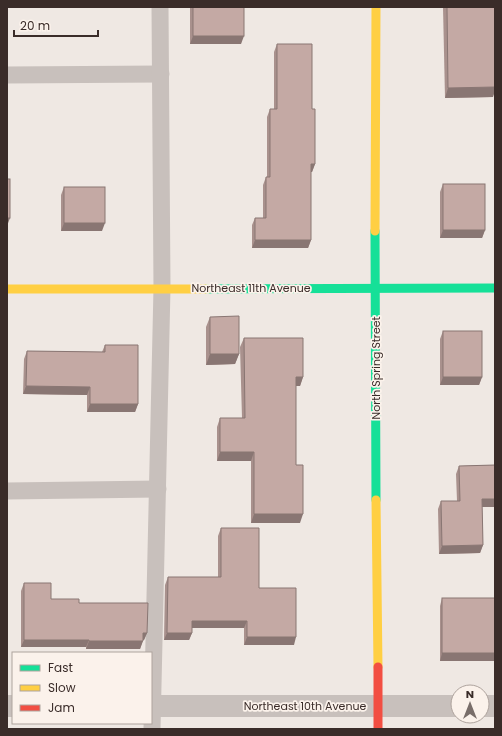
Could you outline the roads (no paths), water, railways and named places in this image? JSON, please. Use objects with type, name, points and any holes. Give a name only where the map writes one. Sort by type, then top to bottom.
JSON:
[{"type":"street","name":"North Spring Street","points":[[376,7],[375,288],[378,729]]},
{"type":"street","name":"Northeast 11th Avenue","points":[[7,289],[495,288]]},
{"type":"street","name":"Northeast 10th Avenue","points":[[152,706],[450,706]]},
{"type":"lane","points":[[152,729],[162,288],[160,7]]},
{"type":"lane","points":[[7,75],[161,74]]},
{"type":"lane","points":[[7,491],[158,490]]}]
